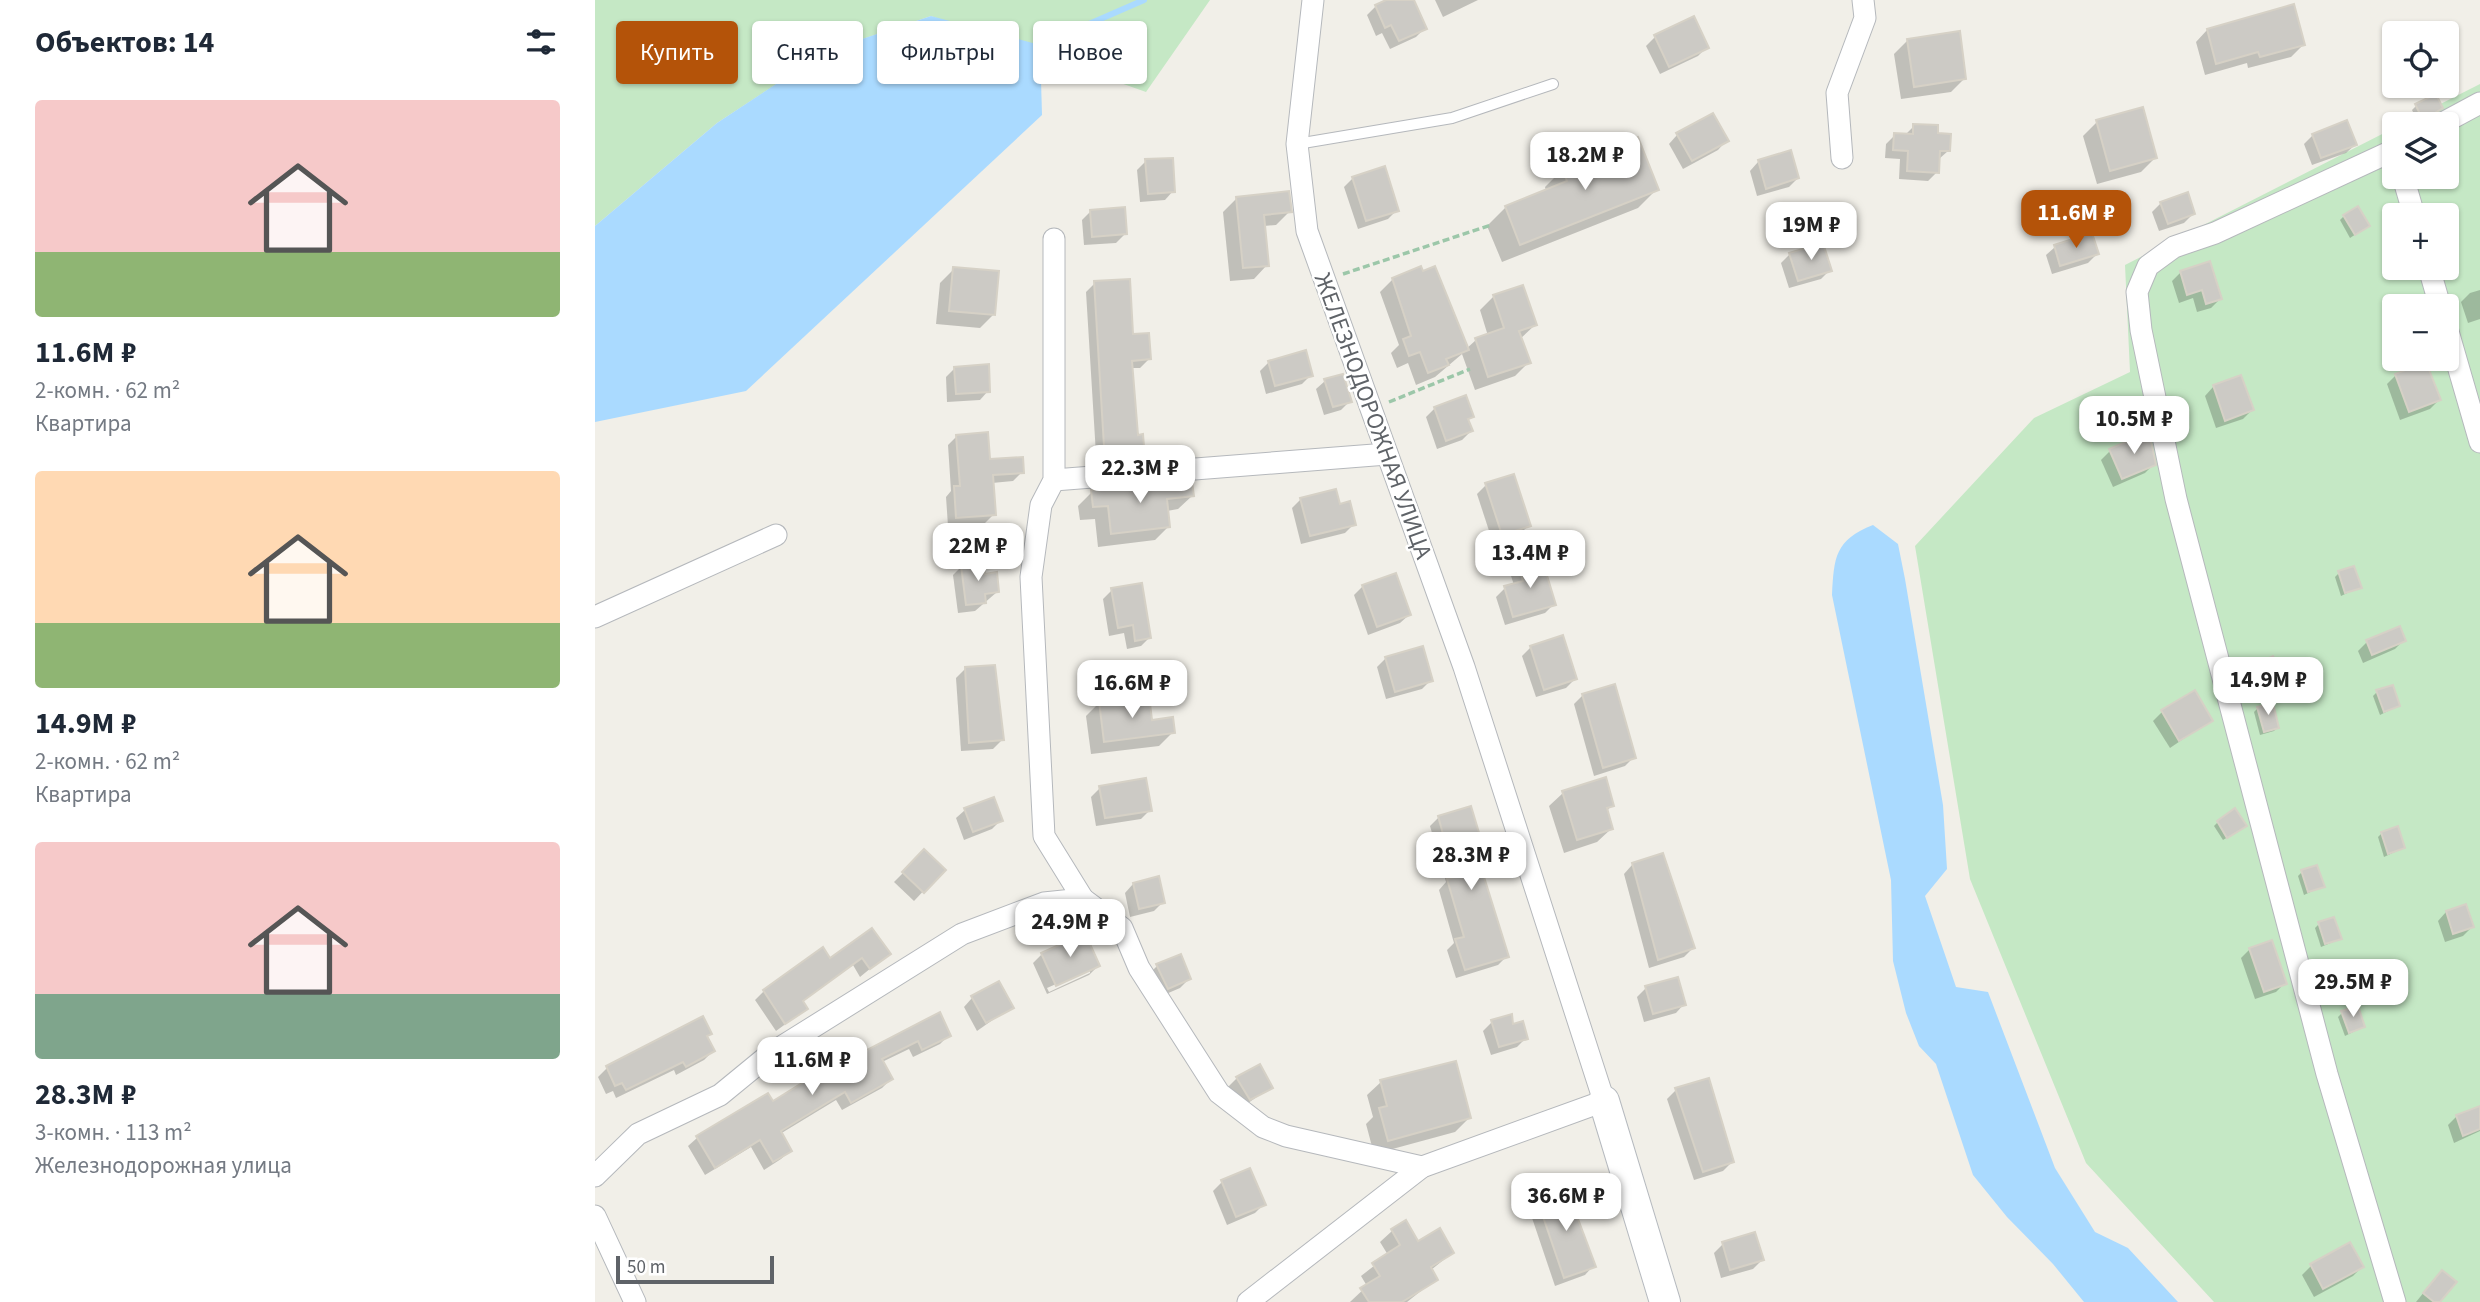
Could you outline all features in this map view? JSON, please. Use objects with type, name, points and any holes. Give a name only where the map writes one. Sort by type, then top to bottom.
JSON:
[{"type":"street","name":"ЖЕЛЕЗНОДОРОЖНАЯ УЛИЦА","points":[[1313,0],[1297,144],[1307,230],[1464,667],[1604,1101],[1665,1302]]},
{"type":"street","points":[[1842,158],[1837,93],[1865,18],[1863,0]]},
{"type":"street","points":[[2459,114],[2480,103]]},
{"type":"street","points":[[2382,156],[2215,233],[2174,247],[2148,266],[2137,292],[2141,330],[2176,499],[2327,1074],[2395,1302]]},
{"type":"street","points":[[1054,239],[1054,480],[1041,505],[1031,577],[1044,836],[1083,899],[1122,928],[1139,968],[1219,1093],[1263,1127],[1286,1136],[1422,1167]]},
{"type":"street","points":[[2459,369],[2480,442]]},
{"type":"street","points":[[1054,480],[1387,454]]},
{"type":"street","points":[[595,617],[776,535]]},
{"type":"street","points":[[595,1176],[638,1134],[720,1095],[770,1054],[962,934],[1044,902],[1083,899]]},
{"type":"street","points":[[1248,1302],[1422,1167],[1604,1101]]},
{"type":"street","points":[[595,1216],[635,1302]]},
{"type":"lane","points":[[1297,144],[1452,118],[1553,84]]},
{"type":"path","points":[[1324,280],[1491,225]]},
{"type":"path","points":[[1371,409],[1470,369]]},
{"type":"green space","points":[[595,0],[1210,0],[1146,92],[1123,84],[1147,84],[1147,21],[1033,21],[1033,52],[1019,47],[1019,21],[945,21],[931,16],[916,21],[877,21],[877,34],[863,39],[863,21],[752,21],[752,84],[777,84],[717,123],[595,226]]},
{"type":"green space","points":[[2480,84],[2480,1302],[2214,1302],[2086,1163],[1970,879],[1915,546],[2034,418],[2130,372],[2125,265],[2382,134],[2382,189],[2459,189],[2459,112],[2425,112],[2452,98],[2459,98],[2459,95]]},
{"type":"water","points":[[931,16],[950,21],[916,21]]},
{"type":"water","points":[[877,34],[877,84],[1019,84],[1019,39],[1033,43],[1033,84],[1041,84],[1042,115],[746,391],[595,422],[595,226],[717,123],[776,84],[863,84],[863,39]]},
{"type":"water","points":[[1873,525],[1898,544],[1905,579],[1943,805],[1947,869],[1925,896],[1956,987],[1988,992],[2055,1168],[2095,1232],[2128,1248],[2178,1302],[2084,1302],[1973,1175],[1936,1064],[1919,1046],[1906,1013],[1893,961],[1891,880],[1832,595],[1839,551],[1851,537]]},
{"type":"building","points":[[1386,0],[1414,0],[1427,29],[1399,41],[1391,25],[1385,28],[1375,5]]},
{"type":"building","points":[[2294,4],[2305,45],[2260,57],[2258,52],[2216,64],[2207,29]]},
{"type":"building","points":[[1694,16],[1709,48],[1669,67],[1654,35]]},
{"type":"building","points":[[1960,31],[1966,79],[1914,87],[1907,39]]},
{"type":"building","points":[[2428,98],[2438,98],[2443,108],[2436,112],[2419,112],[2415,104]]},
{"type":"building","points":[[2143,107],[2157,158],[2110,171],[2096,120]]},
{"type":"building","points":[[1713,113],[1729,141],[1692,161],[1676,133]]},
{"type":"building","points":[[2347,120],[2357,145],[2321,158],[2312,134]]},
{"type":"building","points":[[1913,124],[1938,125],[1938,133],[1951,134],[1950,151],[1940,151],[1939,173],[1907,171],[1908,151],[1893,150],[1894,133],[1913,134]]},
{"type":"building","points":[[1638,137],[1659,190],[1520,245],[1505,206],[1567,181],[1562,167]]},
{"type":"building","points":[[1791,150],[1799,178],[1766,189],[1758,160]]},
{"type":"building","points":[[1173,158],[1175,192],[1148,194],[1145,159]]},
{"type":"building","points":[[1385,166],[1399,211],[1366,221],[1352,177]]},
{"type":"building","points":[[1289,191],[1292,212],[1264,215],[1269,266],[1243,268],[1236,197]]},
{"type":"building","points":[[2188,192],[2195,214],[2168,224],[2160,202]]},
{"type":"building","points":[[2358,206],[2370,226],[2355,235],[2343,215]]},
{"type":"building","points":[[1125,207],[1127,234],[1092,237],[1090,210]]},
{"type":"building","points":[[2092,233],[2099,254],[2060,266],[2054,245]]},
{"type":"building","points":[[1823,243],[1832,271],[1798,281],[1789,253]]},
{"type":"building","points":[[2210,261],[2222,299],[2206,304],[2202,290],[2187,295],[2180,271]]},
{"type":"building","points":[[1421,266],[1423,271],[1435,266],[1469,350],[1446,359],[1449,365],[1428,373],[1420,352],[1409,356],[1403,339],[1411,336],[1392,278]]},
{"type":"building","points":[[953,267],[999,271],[995,315],[949,311]]},
{"type":"building","points":[[1130,279],[1133,334],[1149,333],[1151,359],[1132,361],[1138,435],[1143,434],[1145,460],[1105,463],[1094,281]]},
{"type":"building","points":[[1523,285],[1537,325],[1519,331],[1531,363],[1488,377],[1475,338],[1504,328],[1493,295]]},
{"type":"building","points":[[1306,350],[1313,376],[1275,386],[1268,361]]},
{"type":"building","points":[[989,364],[990,392],[956,394],[954,367]]},
{"type":"building","points":[[2403,371],[2430,371],[2441,400],[2409,412],[2395,374]]},
{"type":"building","points":[[1343,374],[1352,402],[1333,407],[1324,379]]},
{"type":"building","points":[[2241,375],[2254,410],[2225,421],[2213,385]]},
{"type":"building","points":[[1466,395],[1474,417],[1468,419],[1473,431],[1446,441],[1434,407]]},
{"type":"building","points":[[988,432],[990,459],[1023,457],[1024,473],[993,475],[996,515],[956,518],[954,486],[960,486],[956,435]]},
{"type":"building","points":[[2149,432],[2156,465],[2122,479],[2109,449]]},
{"type":"building","points":[[1514,474],[1531,526],[1502,535],[1485,483]]},
{"type":"building","points":[[1192,482],[1194,496],[1167,499],[1170,527],[1111,534],[1108,506],[1093,507],[1091,490]]},
{"type":"building","points":[[1336,489],[1340,504],[1350,501],[1356,525],[1310,536],[1300,498]]},
{"type":"building","points":[[1542,559],[1556,605],[1513,617],[1504,586],[1523,581],[1519,565]]},
{"type":"building","points":[[983,562],[985,574],[997,572],[999,592],[985,594],[986,603],[966,605],[961,565]]},
{"type":"building","points":[[2354,566],[2362,588],[2345,593],[2338,571]]},
{"type":"building","points":[[1396,573],[1411,615],[1377,627],[1362,585]]},
{"type":"building","points":[[1142,583],[1151,638],[1135,641],[1133,625],[1118,628],[1111,588]]},
{"type":"building","points":[[2400,626],[2406,641],[2372,655],[2366,640]]},
{"type":"building","points":[[1563,635],[1577,679],[1544,690],[1530,646]]},
{"type":"building","points":[[1423,646],[1433,681],[1395,692],[1385,657]]},
{"type":"building","points":[[2273,656],[2285,680],[2268,689],[2255,665]]},
{"type":"building","points":[[995,665],[1004,740],[969,743],[965,667]]},
{"type":"building","points":[[1615,684],[1636,758],[1603,768],[1582,694]]},
{"type":"building","points":[[2393,685],[2400,706],[2384,712],[2376,690]]},
{"type":"building","points":[[2195,690],[2213,721],[2179,741],[2161,710]]},
{"type":"building","points":[[1149,695],[1152,720],[1173,717],[1175,733],[1104,742],[1099,701]]},
{"type":"building","points":[[2273,703],[2279,728],[2264,732],[2257,707]]},
{"type":"building","points":[[1606,777],[1614,806],[1607,808],[1613,829],[1577,840],[1562,791]]},
{"type":"building","points":[[1146,778],[1152,811],[1105,818],[1099,786]]},
{"type":"building","points":[[994,797],[1003,821],[973,832],[964,808]]},
{"type":"building","points":[[1471,806],[1483,846],[1475,848],[1509,957],[1465,970],[1455,939],[1464,937],[1447,879],[1455,877],[1438,816]]},
{"type":"building","points":[[2235,808],[2247,826],[2227,838],[2217,821]]},
{"type":"building","points":[[2398,826],[2405,848],[2388,854],[2381,832]]},
{"type":"building","points":[[924,849],[946,870],[924,893],[902,872]]},
{"type":"building","points":[[1663,853],[1695,948],[1658,960],[1632,863]]},
{"type":"building","points":[[2317,865],[2325,887],[2308,892],[2301,870]]},
{"type":"building","points":[[1159,876],[1165,903],[1139,909],[1133,883]]},
{"type":"building","points":[[2466,904],[2474,927],[2453,934],[2446,911]]},
{"type":"building","points":[[2334,917],[2342,939],[2325,944],[2318,922]]},
{"type":"building","points":[[872,928],[891,954],[870,969],[862,958],[803,1001],[808,1009],[785,1024],[763,990],[823,947],[830,958]]},
{"type":"building","points":[[1085,933],[1100,966],[1056,986],[1041,953]]},
{"type":"building","points":[[2272,940],[2287,984],[2264,992],[2249,948]]},
{"type":"building","points":[[1181,954],[1191,979],[1168,989],[1156,964]]},
{"type":"building","points":[[1678,977],[1686,1005],[1653,1014],[1645,986]]},
{"type":"building","points":[[999,981],[1014,1008],[986,1023],[971,996]]},
{"type":"building","points":[[2358,1006],[2365,1027],[2349,1033],[2341,1011]]},
{"type":"building","points":[[940,1012],[951,1036],[922,1050],[918,1041],[882,1059],[893,1079],[851,1103],[845,1092],[781,1131],[792,1151],[773,1162],[760,1140],[715,1168],[696,1136],[768,1093],[773,1101],[844,1057],[846,1061]]},
{"type":"building","points":[[1512,1014],[1513,1024],[1523,1021],[1528,1039],[1499,1047],[1491,1020]]},
{"type":"building","points":[[703,1016],[712,1034],[707,1036],[715,1051],[686,1067],[683,1062],[626,1090],[622,1083],[615,1086],[606,1066]]},
{"type":"building","points":[[1456,1061],[1471,1118],[1388,1141],[1379,1108],[1387,1106],[1380,1080]]},
{"type":"building","points":[[1260,1064],[1273,1088],[1250,1100],[1236,1077]]},
{"type":"building","points":[[1709,1078],[1734,1162],[1703,1172],[1675,1088]]},
{"type":"building","points":[[2480,1106],[2480,1129],[2463,1136],[2456,1115]]},
{"type":"building","points":[[1250,1168],[1266,1205],[1236,1217],[1221,1180]]},
{"type":"building","points":[[1566,1187],[1596,1267],[1564,1278],[1537,1199]]},
{"type":"building","points":[[1406,1220],[1418,1241],[1440,1228],[1454,1253],[1431,1267],[1438,1280],[1402,1302],[1369,1302],[1360,1288],[1380,1276],[1372,1263],[1400,1245],[1391,1229]]},
{"type":"building","points":[[1755,1232],[1764,1260],[1730,1270],[1722,1242]]},
{"type":"building","points":[[2350,1242],[2364,1267],[2323,1289],[2310,1264]]},
{"type":"building","points":[[2442,1270],[2457,1282],[2440,1302],[2434,1302],[2423,1293]]},
{"type":"waterway","points":[[1096,21],[1144,0]]}]
